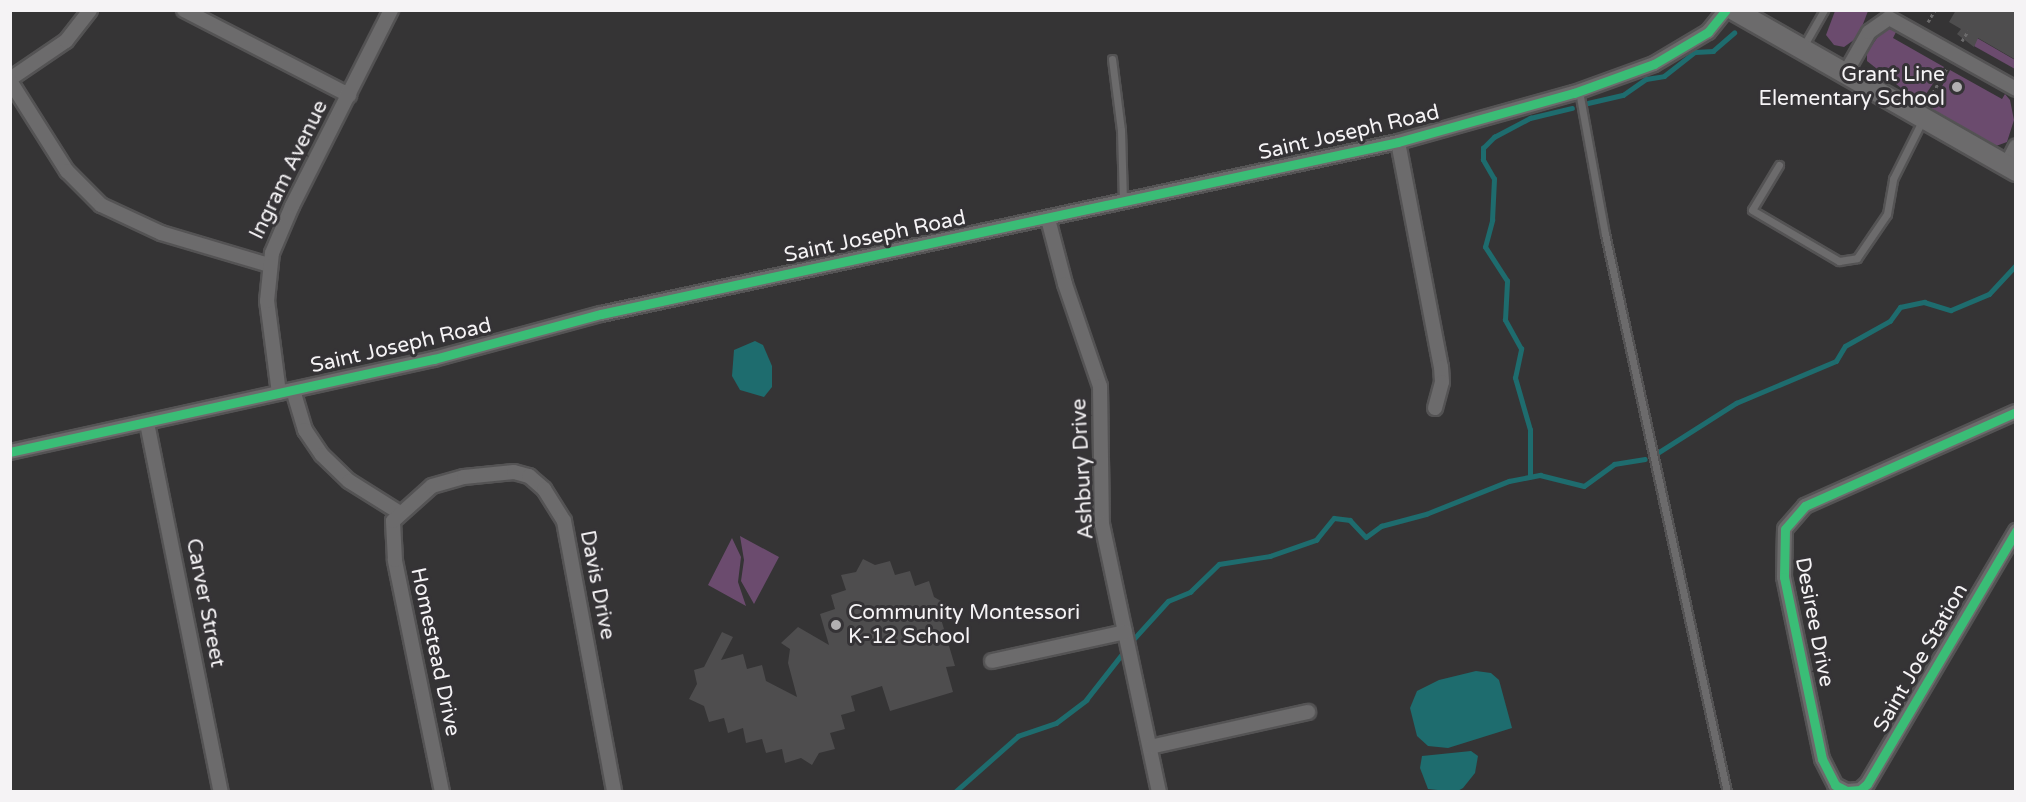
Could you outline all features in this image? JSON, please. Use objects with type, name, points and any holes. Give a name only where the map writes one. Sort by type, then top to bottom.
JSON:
[{"type":"main road","points":[[1734,10],[1845,74],[1924,112],[2011,168]]},
{"type":"street","points":[[90,10],[66,41],[10,80],[67,171],[101,205],[144,227],[269,265]]},
{"type":"street","points":[[184,10],[349,95]]},
{"type":"street","name":"Ingram Avenue","points":[[286,391],[268,316],[269,265],[292,206],[391,10]]},
{"type":"street","name":"Saint Joseph Road","points":[[10,452],[434,359],[601,314],[1398,142],[1579,91],[1654,64],[1707,32],[1726,10]]},
{"type":"street","points":[[1845,74],[1869,32],[1889,18],[2016,90]]},
{"type":"street","points":[[1398,142],[1441,367],[1442,382],[1435,408]]},
{"type":"street","points":[[2011,168],[2016,146]]},
{"type":"street","name":"Ashbury Drive","points":[[1048,219],[1062,275],[1100,386],[1102,524],[1159,792]]},
{"type":"street","points":[[286,391],[305,430],[322,456],[349,481],[397,517]]},
{"type":"street","name":"Desiree Drive","points":[[1847,792],[1831,780],[1822,759],[1785,577],[1785,530],[1804,506],[2016,412]]},
{"type":"street","name":"Carver Street","points":[[147,423],[221,792]]},
{"type":"street","name":"Davis Drive","points":[[397,517],[432,486],[464,477],[514,472],[529,476],[544,489],[564,521],[614,792]]},
{"type":"street","name":"Homestead Drive","points":[[397,517],[391,542],[442,792]]},
{"type":"street","name":"Saint Joe Station","points":[[1847,792],[1860,790],[1876,771],[2016,531]]},
{"type":"street","points":[[992,661],[1125,634]]},
{"type":"street","points":[[1150,747],[1308,712]]},
{"type":"lane","points":[[1802,49],[1824,10]]},
{"type":"lane","points":[[1112,59],[1121,130],[1123,202]]},
{"type":"lane","points":[[1579,91],[1605,234],[1728,792]]},
{"type":"lane","points":[[1779,165],[1752,210],[1839,261],[1857,258],[1887,214],[1893,179],[1924,112]]},
{"type":"path","points":[[1928,22],[1935,10]]},
{"type":"path","points":[[1962,41],[1968,31]]},
{"type":"path","points":[[1924,112],[1947,68]]},
{"type":"shaded area","points":[[1835,11],[1868,11],[1858,37],[1844,47],[1834,45],[1826,35]]},
{"type":"shaded area","points":[[1885,27],[1896,32],[1893,38],[1944,67],[1920,103],[1867,61],[1867,52]]},
{"type":"shaded area","points":[[1977,38],[2015,60],[2015,69],[1974,46]]},
{"type":"shaded area","points":[[1950,70],[2002,99],[2005,94],[2010,100],[2014,120],[2007,142],[1996,146],[1931,109]]},
{"type":"shaded area","points":[[740,536],[779,557],[754,604],[741,581],[744,560]]},
{"type":"shaded area","points":[[732,538],[741,557],[738,582],[746,606],[708,585]]},
{"type":"water","points":[[755,341],[763,345],[772,366],[772,387],[764,397],[740,390],[732,376],[734,350]]},
{"type":"water","points":[[1476,671],[1491,673],[1499,680],[1512,728],[1448,748],[1428,746],[1417,736],[1410,708],[1417,691],[1439,680]]},
{"type":"water","points":[[1471,751],[1478,756],[1475,773],[1463,788],[1456,792],[1428,789],[1420,768],[1422,756]]},
{"type":"building","points":[[1956,10],[2016,10],[2016,60],[1978,38],[1974,47],[1957,34],[1961,29],[1949,22]]},
{"type":"building","points":[[863,559],[875,565],[890,561],[895,575],[910,571],[915,586],[929,581],[934,597],[948,605],[941,619],[955,666],[946,667],[953,692],[890,711],[882,686],[851,696],[855,711],[841,715],[845,729],[830,733],[835,749],[819,753],[812,765],[801,758],[785,763],[782,749],[766,753],[762,739],[746,743],[743,728],[728,733],[724,718],[709,722],[704,706],[689,699],[697,684],[694,670],[704,667],[722,632],[733,637],[721,660],[743,654],[747,669],[762,665],[766,681],[797,697],[788,663],[790,649],[781,643],[798,627],[829,645],[820,614],[835,609],[831,595],[846,590],[841,575],[856,572]]},
{"type":"waterway","points":[[1588,103],[1623,95],[1646,79],[1664,76],[1695,52],[1713,51],[1734,33]]},
{"type":"waterway","points":[[1530,477],[1530,430],[1515,378],[1521,349],[1505,320],[1507,281],[1485,247],[1492,220],[1494,179],[1483,160],[1483,148],[1494,137],[1530,118],[1572,108]]},
{"type":"waterway","points":[[1656,454],[1736,403],[1836,361],[1845,346],[1890,321],[1900,307],[1924,302],[1951,310],[1989,294],[2016,265]]},
{"type":"waterway","points":[[1131,642],[1168,601],[1190,592],[1219,564],[1270,556],[1316,540],[1334,518],[1350,520],[1366,537],[1381,526],[1426,514],[1509,481],[1540,475],[1584,486],[1614,464],[1645,459]]},
{"type":"waterway","points":[[955,792],[1018,736],[1056,723],[1086,700],[1126,649]]},
{"type":"cycle path","points":[[10,452],[434,359],[601,314],[1398,142],[1574,93],[1654,64],[1708,32],[1726,10]]},
{"type":"cycle path","points":[[2016,412],[1805,506],[1785,529],[1784,577],[1822,759],[1835,785],[1847,791],[1860,790],[1867,784],[2016,531]]},
{"type":"place","name":"Grant Line Elementary School","points":[[1957,87]]},
{"type":"place","name":"Community Montessori K-12 School","points":[[836,625]]}]
